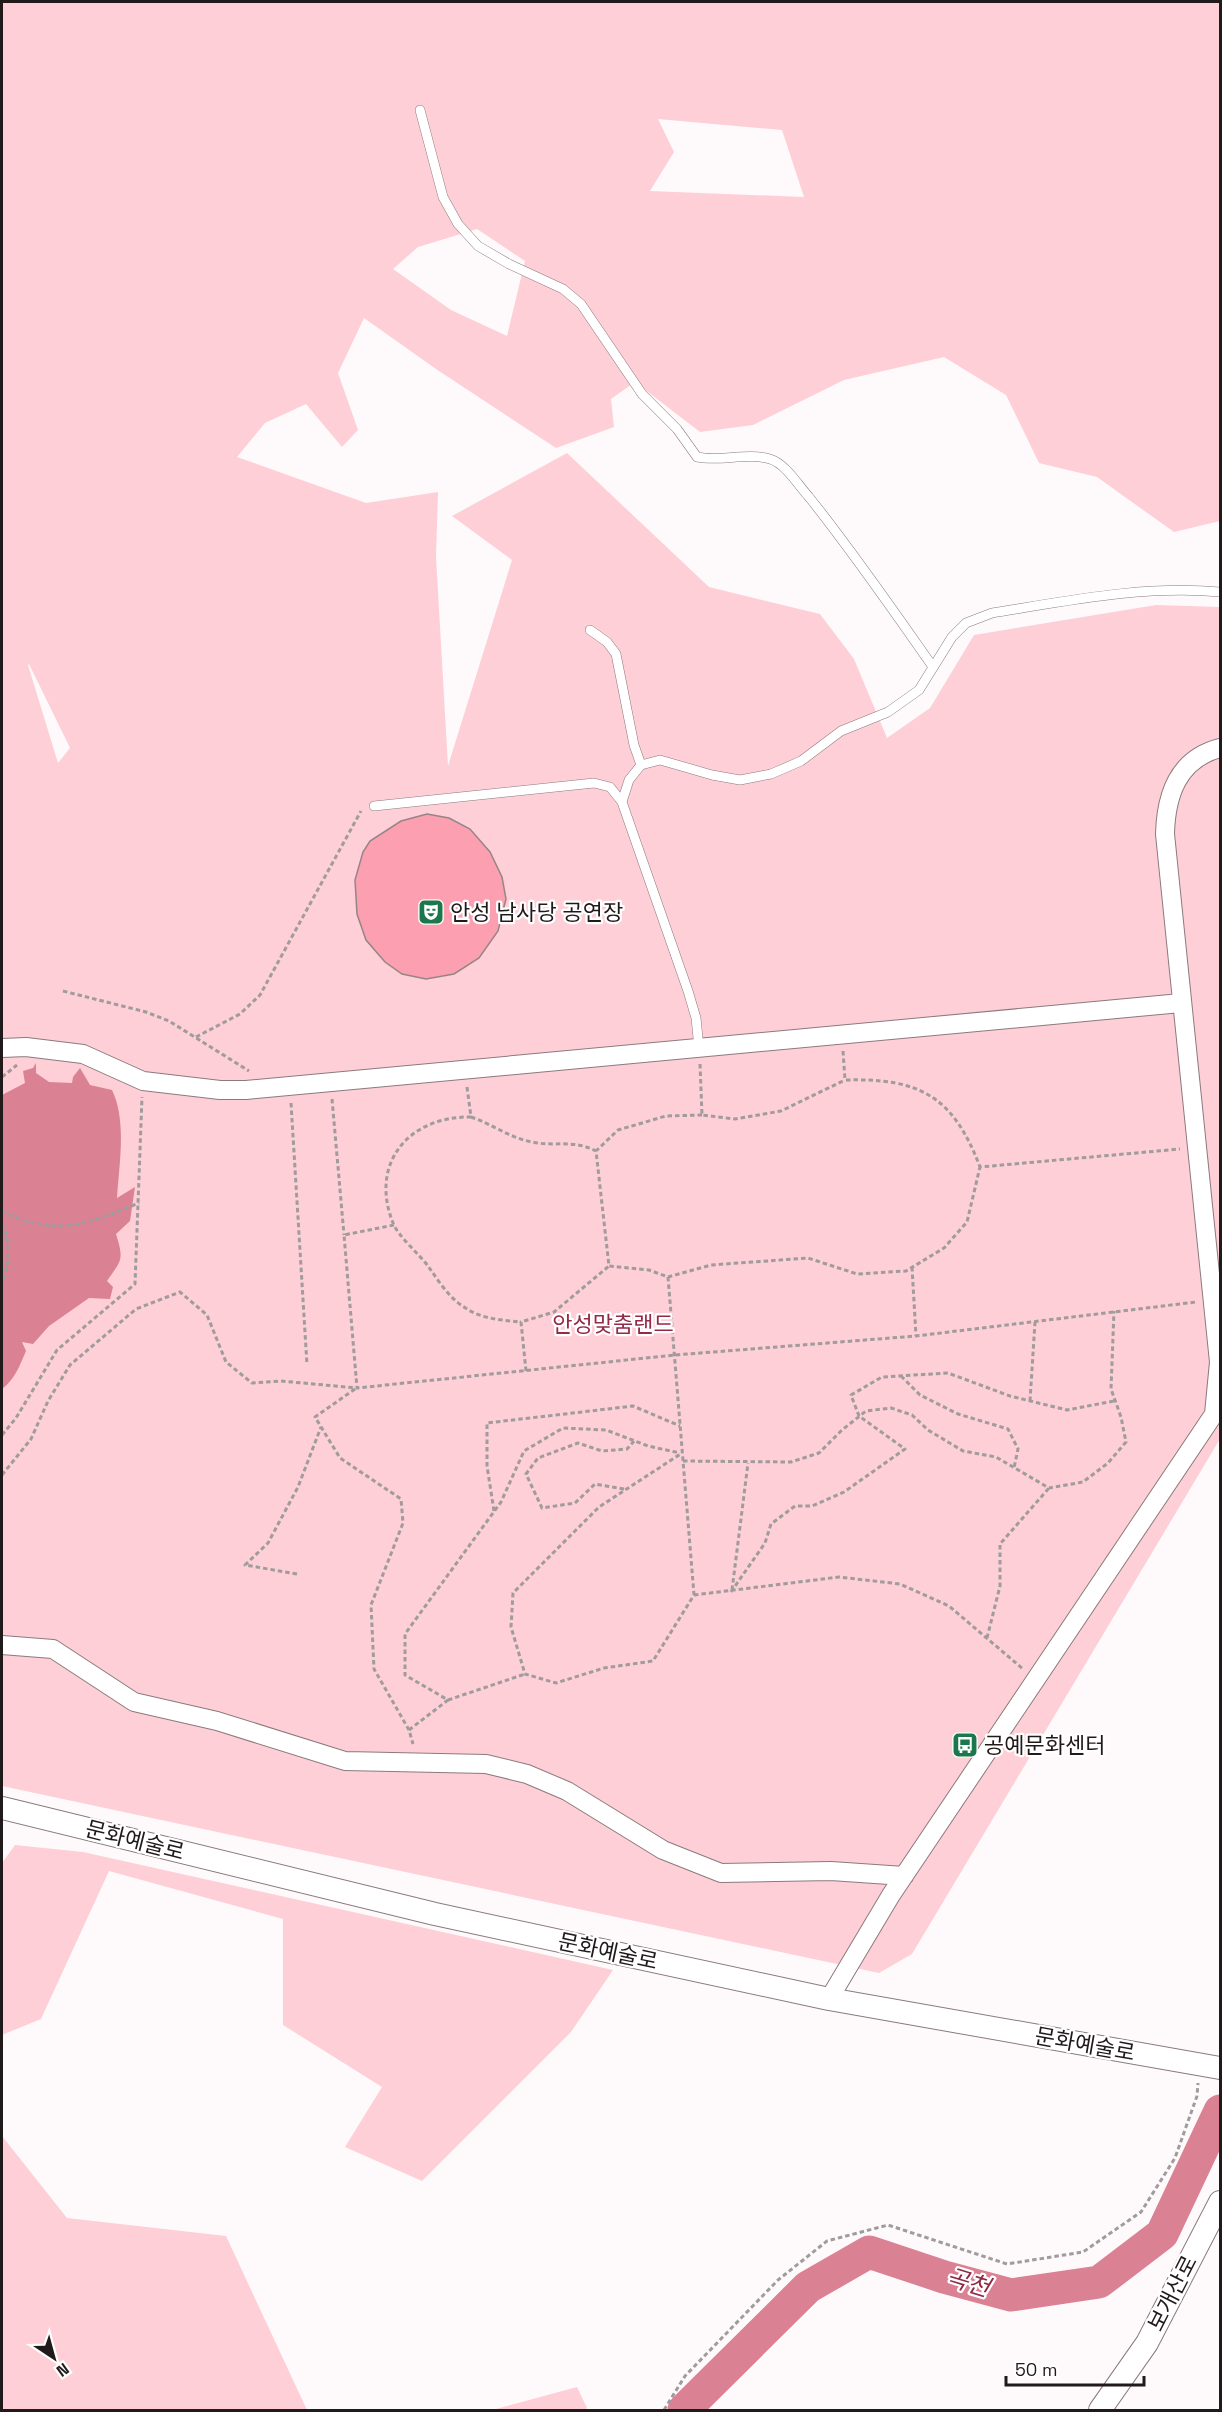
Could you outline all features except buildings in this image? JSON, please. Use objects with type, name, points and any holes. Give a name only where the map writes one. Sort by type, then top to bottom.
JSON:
[{"type":"street","points":[[829,1999],[904,1876],[1214,1414],[1219,1362],[1181,1003],[1165,814],[1168,796],[1178,777],[1193,762],[1221,748]]},
{"type":"street","points":[[2,1047],[27,1047],[83,1054],[143,1081],[220,1090],[331,1083],[1181,1003]]},
{"type":"street","points":[[2,1645],[53,1649],[134,1702],[218,1721],[345,1761],[486,1764],[527,1774],[567,1791],[663,1850],[721,1873],[831,1871],[904,1876]]},
{"type":"street","name":"문화예술로","points":[[2,1808],[435,1914],[829,1999],[1212,2067]]},
{"type":"street","name":"보개산로","points":[[1100,2410],[1147,2343],[1221,2202]]},
{"type":"lane","points":[[420,110],[443,197],[458,224],[478,246],[509,264],[563,289],[581,304],[642,394],[677,429],[698,457],[710,459],[757,457],[772,460],[788,472],[844,541],[933,667]]},
{"type":"lane","points":[[622,802],[629,780],[641,765],[660,760],[712,776],[740,780],[771,774],[801,761],[841,731],[888,712],[919,690],[952,637],[966,622],[992,613],[1158,590],[1193,589],[1221,592]]},
{"type":"lane","points":[[590,630],[607,642],[616,654],[634,745],[641,765]]},
{"type":"lane","points":[[374,807],[594,783],[610,787],[622,802],[688,991],[696,1018],[699,1048]]},
{"type":"path","points":[[195,1037],[240,1014],[260,995],[351,825],[361,811],[374,807]]},
{"type":"path","points":[[63,991],[146,1012],[169,1021],[256,1075]]},
{"type":"path","points":[[841,1036],[845,1080]]},
{"type":"path","points":[[699,1048],[702,1115]]},
{"type":"path","points":[[465,1070],[471,1117]]},
{"type":"path","points":[[875,1079],[908,1085],[934,1097],[955,1118],[972,1147],[980,1167],[968,1222],[944,1248],[906,1271],[857,1274],[808,1258],[711,1265],[668,1277],[649,1270],[609,1266],[554,1312],[521,1322],[491,1319],[464,1308],[445,1289],[394,1225],[385,1192],[388,1166],[401,1145],[427,1125],[471,1117],[491,1123],[532,1142],[583,1144],[596,1151],[618,1130],[666,1116],[702,1115],[735,1119],[781,1111],[845,1080],[875,1079]]},
{"type":"path","points":[[2,1435],[16,1418],[57,1350],[135,1284],[143,1081]]},
{"type":"path","points":[[331,1083],[357,1388]]},
{"type":"path","points":[[290,1086],[307,1365]]},
{"type":"path","points":[[980,1167],[1196,1148]]},
{"type":"path","points":[[596,1151],[609,1266]]},
{"type":"path","points":[[2,1211],[35,1225],[62,1226],[88,1223],[139,1203]]},
{"type":"path","points":[[2,1224],[6,1233],[9,1263],[2,1283]]},
{"type":"path","points":[[345,1234],[394,1225]]},
{"type":"path","points":[[912,1267],[916,1336]]},
{"type":"path","points":[[409,1730],[448,1700],[525,1674],[556,1683],[604,1668],[653,1661],[694,1595],[668,1277]]},
{"type":"path","points":[[2,1475],[31,1439],[48,1401],[70,1365],[136,1309],[180,1292],[207,1315],[226,1362],[252,1383],[281,1381],[357,1388],[675,1355],[916,1336],[1211,1300]]},
{"type":"path","points":[[987,1638],[1000,1586],[1000,1544],[1049,1488],[1083,1482],[1108,1463],[1126,1442],[1111,1389],[1114,1311]]},
{"type":"path","points":[[521,1322],[526,1371]]},
{"type":"path","points":[[1030,1401],[1035,1322]]},
{"type":"path","points":[[731,1592],[765,1543],[771,1524],[795,1506],[812,1506],[844,1492],[905,1449],[859,1416],[851,1395],[882,1377],[948,1373],[1030,1401],[1067,1410],[1115,1401]]},
{"type":"path","points":[[901,1375],[920,1395],[958,1414],[1008,1429],[1018,1449],[1014,1468]]},
{"type":"path","points":[[357,1388],[315,1417],[340,1458],[401,1499],[402,1523],[371,1605],[374,1669],[409,1730],[419,1761]]},
{"type":"path","points":[[494,1511],[487,1466],[487,1424],[633,1406],[680,1426]]},
{"type":"path","points":[[683,1461],[791,1462],[819,1453],[866,1411],[891,1408],[912,1415],[928,1430],[963,1451],[996,1458],[1049,1488]]},
{"type":"path","points":[[297,1574],[245,1565],[268,1543],[298,1487],[321,1427]]},
{"type":"path","points":[[448,1700],[405,1675],[405,1634],[501,1502],[524,1451],[563,1428],[606,1430],[648,1446],[682,1453]]},
{"type":"path","points":[[626,1490],[595,1484],[575,1503],[542,1508],[526,1474],[538,1458],[579,1443],[602,1451],[627,1449],[634,1441]]},
{"type":"path","points":[[525,1674],[511,1627],[513,1593],[599,1507],[682,1453]]},
{"type":"path","points":[[731,1592],[748,1462]]},
{"type":"path","points":[[694,1595],[839,1577],[900,1584],[949,1606],[1036,1679]]},
{"type":"path","points":[[664,2410],[693,2368],[778,2280],[827,2241],[888,2225],[1007,2264],[1083,2252],[1141,2211],[1175,2158],[1197,2096],[1212,2067]]},
{"type":"green space","name":"안성맞춤랜드","points":[[2,2],[1220,2],[1220,521],[1174,532],[1097,477],[1039,463],[1006,395],[944,357],[844,380],[753,425],[700,432],[635,382],[611,399],[614,427],[556,448],[436,369],[364,318],[338,373],[358,430],[342,447],[306,404],[265,423],[237,457],[366,503],[438,492],[436,557],[448,766],[512,560],[452,516],[567,453],[709,587],[820,614],[854,659],[887,738],[930,708],[974,635],[1156,605],[1220,607],[1220,1439],[912,1954],[879,1973],[2,1786]],"holes":[[[658,119],[782,130],[804,197],[650,191],[674,152]],[[477,229],[525,261],[507,336],[451,310],[393,269],[418,247]],[[28,665],[70,748],[58,763]]]},
{"type":"green space","points":[[15,1845],[83,1852],[613,1970],[571,2032],[422,2181],[345,2147],[382,2087],[283,2025],[283,1919],[109,1871],[41,2019],[2,2035],[2,1863]]},
{"type":"green space","points":[[2,2136],[67,2218],[226,2236],[307,2410],[2,2410]]},
{"type":"green space","points":[[577,2387],[587,2408],[585,2410],[492,2410]]},
{"type":"shaded area","points":[[36,1063],[36,1073],[49,1082],[72,1083],[73,1077],[80,1068],[90,1085],[112,1090],[117,1102],[121,1129],[117,1198],[135,1187],[130,1221],[116,1234],[121,1254],[119,1263],[107,1281],[113,1287],[110,1299],[89,1298],[49,1326],[33,1344],[22,1342],[26,1351],[13,1377],[2,1389],[2,1095],[25,1083],[23,1071],[33,1068]]},
{"type":"waterway","name":"곡천","points":[[684,2410],[808,2287],[869,2252],[944,2277],[1011,2295],[1099,2282],[1162,2234],[1220,2111]]},
{"type":"place","name":"안성 남사당 공연장","points":[[431,912]]},
{"type":"place","name":"공예문화센터","points":[[965,1745]]}]
